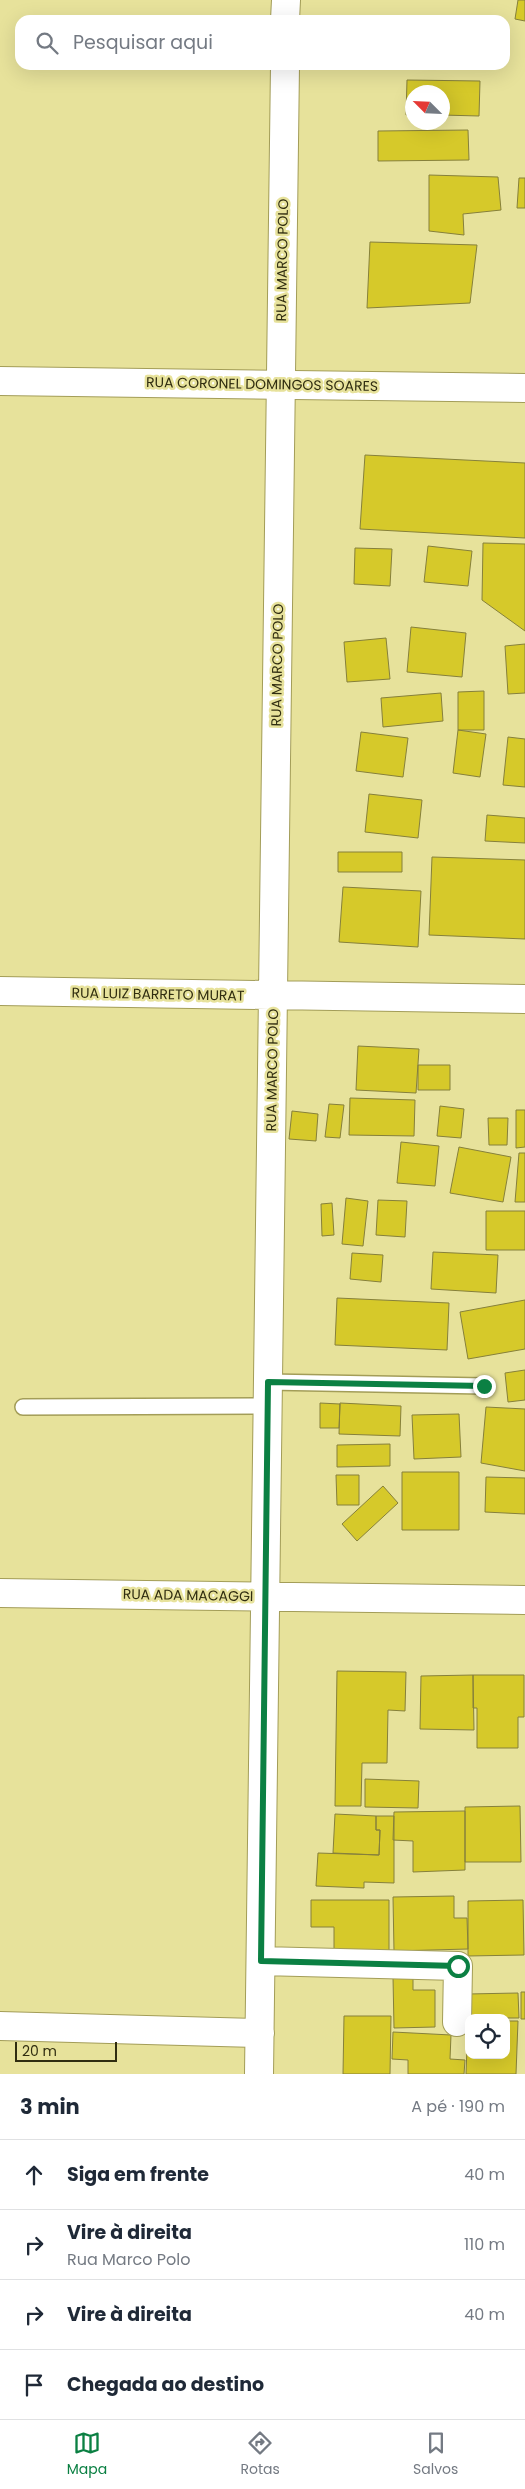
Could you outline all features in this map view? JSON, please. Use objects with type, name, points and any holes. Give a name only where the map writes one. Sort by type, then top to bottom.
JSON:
[{"type":"street","points":[[285,15],[286,0]]},
{"type":"street","name":"RUA MARCO POLO","points":[[259,2074],[285,70]]},
{"type":"street","name":"RUA CORONEL DOMINGOS SOARES","points":[[0,381],[525,388]]},
{"type":"street","name":"RUA LUIZ BARRETO MURAT","points":[[0,991],[525,999]]},
{"type":"street","name":"RUA ADA MACAGGI","points":[[0,1593],[525,1600]]},
{"type":"street","points":[[261,1961],[458,1966],[457,2022]]},
{"type":"street","points":[[0,2026],[260,2033]]},
{"type":"lane","points":[[23,1406],[484,1386]]},
{"type":"building","points":[[518,0],[525,0],[525,21],[515,19]]},
{"type":"building","points":[[407,80],[480,81],[479,116],[450,115],[450,85],[407,85]]},
{"type":"building","points":[[468,130],[469,160],[378,161],[378,131]]},
{"type":"building","points":[[429,175],[498,177],[501,210],[463,214],[464,235],[429,231]]},
{"type":"building","points":[[519,178],[525,178],[525,208],[517,208]]},
{"type":"building","points":[[370,242],[477,245],[470,303],[367,308]]},
{"type":"building","points":[[365,455],[525,463],[525,538],[360,529]]},
{"type":"building","points":[[483,543],[525,544],[525,631],[482,600]]},
{"type":"building","points":[[428,546],[472,551],[468,586],[424,582]]},
{"type":"building","points":[[355,548],[392,549],[390,586],[354,584]]},
{"type":"building","points":[[411,627],[466,633],[462,677],[407,672]]},
{"type":"building","points":[[386,638],[390,679],[347,682],[344,642]]},
{"type":"building","points":[[525,644],[525,693],[508,694],[505,646]]},
{"type":"building","points":[[484,691],[484,730],[458,730],[458,692]]},
{"type":"building","points":[[441,693],[443,721],[383,727],[381,698]]},
{"type":"building","points":[[458,730],[486,734],[480,777],[453,773]]},
{"type":"building","points":[[361,732],[408,738],[403,777],[356,771]]},
{"type":"building","points":[[508,737],[525,739],[525,787],[503,785]]},
{"type":"building","points":[[369,794],[422,800],[418,838],[365,832]]},
{"type":"building","points":[[487,815],[525,818],[525,843],[485,841]]},
{"type":"building","points":[[338,852],[402,852],[402,872],[338,872]]},
{"type":"building","points":[[432,857],[525,860],[525,939],[429,935]]},
{"type":"building","points":[[343,887],[421,891],[418,947],[339,942]]},
{"type":"building","points":[[358,1046],[419,1049],[416,1093],[356,1090]]},
{"type":"building","points":[[418,1065],[450,1065],[450,1090],[418,1090]]},
{"type":"building","points":[[350,1098],[415,1100],[414,1136],[349,1135]]},
{"type":"building","points":[[329,1104],[344,1105],[340,1138],[325,1137]]},
{"type":"building","points":[[440,1106],[464,1109],[461,1138],[437,1136]]},
{"type":"building","points":[[516,1110],[525,1110],[525,1147],[516,1148]]},
{"type":"building","points":[[292,1111],[318,1114],[316,1141],[289,1139]]},
{"type":"building","points":[[488,1118],[508,1118],[507,1145],[489,1145]]},
{"type":"building","points":[[401,1142],[439,1146],[435,1186],[397,1183]]},
{"type":"building","points":[[459,1147],[511,1157],[503,1202],[450,1193]]},
{"type":"building","points":[[519,1153],[525,1153],[525,1202],[515,1202]]},
{"type":"building","points":[[346,1198],[368,1201],[363,1246],[342,1244]]},
{"type":"building","points":[[378,1200],[407,1201],[405,1237],[376,1235]]},
{"type":"building","points":[[332,1203],[334,1235],[322,1236],[321,1204]]},
{"type":"building","points":[[486,1211],[525,1211],[525,1250],[486,1250]]},
{"type":"building","points":[[433,1252],[498,1255],[496,1293],[431,1289]]},
{"type":"building","points":[[352,1253],[383,1255],[381,1282],[350,1279]]},
{"type":"building","points":[[337,1298],[449,1303],[447,1350],[335,1345]]},
{"type":"building","points":[[525,1300],[525,1349],[468,1359],[460,1312]]},
{"type":"building","points":[[525,1370],[525,1400],[508,1402],[505,1373]]},
{"type":"building","points":[[320,1403],[340,1404],[339,1428],[320,1428]]},
{"type":"building","points":[[340,1403],[401,1406],[400,1436],[339,1434]]},
{"type":"building","points":[[486,1407],[525,1409],[525,1471],[481,1463]]},
{"type":"building","points":[[459,1414],[461,1457],[414,1459],[412,1415]]},
{"type":"building","points":[[390,1444],[390,1466],[337,1467],[337,1445]]},
{"type":"building","points":[[402,1472],[459,1472],[459,1530],[402,1530]]},
{"type":"building","points":[[336,1475],[359,1475],[359,1505],[337,1505]]},
{"type":"building","points":[[486,1477],[525,1478],[525,1514],[485,1512]]},
{"type":"building","points":[[383,1486],[398,1503],[357,1541],[342,1524]]},
{"type":"building","points":[[337,1671],[406,1672],[405,1711],[388,1710],[387,1763],[362,1763],[361,1806],[335,1806]]},
{"type":"building","points":[[473,1675],[474,1730],[420,1729],[421,1676]]},
{"type":"building","points":[[473,1675],[524,1675],[524,1717],[518,1717],[518,1748],[477,1748],[477,1708],[473,1708]]},
{"type":"building","points":[[365,1779],[419,1781],[418,1808],[365,1807]]},
{"type":"building","points":[[520,1806],[521,1862],[465,1862],[465,1807]]},
{"type":"building","points":[[465,1811],[465,1870],[413,1872],[413,1841],[393,1840],[394,1812]]},
{"type":"building","points":[[335,1814],[376,1816],[376,1830],[380,1830],[379,1855],[333,1853]]},
{"type":"building","points":[[376,1816],[394,1816],[394,1883],[364,1882],[364,1888],[316,1886],[318,1853],[379,1855],[380,1830],[376,1830]]},
{"type":"building","points":[[454,1896],[454,1918],[467,1918],[468,1949],[394,1951],[393,1897]]},
{"type":"building","points":[[311,1900],[389,1900],[389,1958],[334,1959],[334,1927],[311,1927]]},
{"type":"building","points":[[523,1900],[524,1955],[468,1956],[468,1901]]},
{"type":"building","points":[[413,1976],[413,1990],[435,1990],[435,2027],[394,2028],[393,1977]]},
{"type":"building","points":[[521,1992],[525,1992],[525,2019],[521,2019]]},
{"type":"building","points":[[518,1993],[519,2018],[510,2018],[510,2014],[469,2014],[468,1994]]},
{"type":"building","points":[[344,2016],[391,2016],[390,2074],[343,2074]]},
{"type":"building","points":[[510,2021],[518,2021],[516,2074],[466,2074],[467,2059],[510,2059]]},
{"type":"building","points":[[393,2032],[451,2035],[450,2059],[465,2060],[464,2074],[408,2074],[408,2060],[392,2059]]},
{"type":"route","points":[[458,1966],[261,1961],[268,1382],[484,1386]]}]
